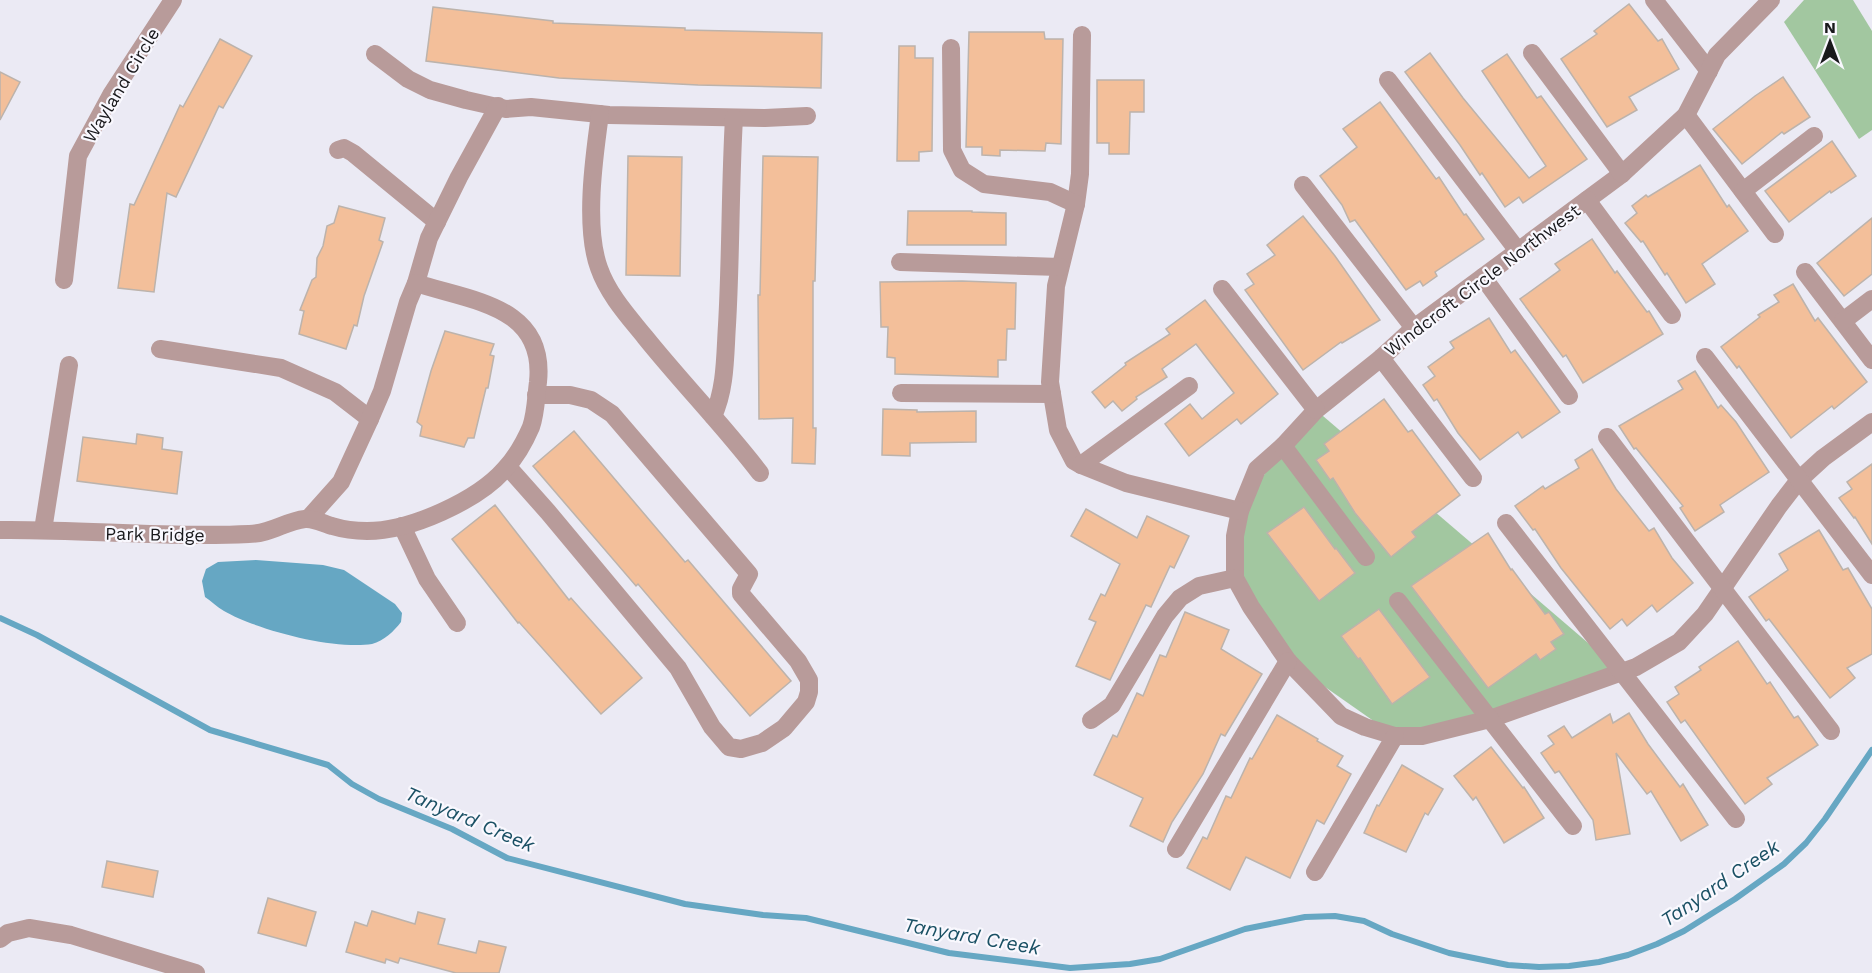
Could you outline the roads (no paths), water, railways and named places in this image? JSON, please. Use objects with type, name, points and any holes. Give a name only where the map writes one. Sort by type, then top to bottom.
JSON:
[{"type":"street","name":"Wayland Circle","points":[[64,280],[78,156],[111,95],[173,0]]},
{"type":"street","points":[[1654,0],[1709,70]]},
{"type":"street","name":"Windcroft Circle Northwest","points":[[1771,0],[1717,55],[1686,115],[1622,174],[1414,328],[1316,410],[1283,446],[1257,469],[1240,511],[1235,536],[1235,578],[1251,607],[1288,661],[1341,716],[1365,727],[1395,736],[1422,736],[1490,719],[1636,667],[1679,642],[1705,614],[1799,480],[1823,458],[1872,422]]},
{"type":"street","points":[[1082,35],[1080,174],[1076,204],[1055,297],[1050,382],[1058,430],[1074,460],[1081,465],[1126,483],[1240,511]]},
{"type":"street","points":[[951,48],[952,150],[962,170],[984,184],[1050,192],[1076,204]]},
{"type":"street","points":[[1532,53],[1622,174]]},
{"type":"street","points":[[375,54],[408,79],[430,90],[506,109],[531,107],[600,114],[734,118],[807,116]]},
{"type":"street","points":[[1388,80],[1518,251]]},
{"type":"street","points":[[416,283],[476,300],[506,313],[527,331],[533,340],[537,355],[538,373],[531,426],[508,467],[476,493],[447,509],[402,526],[368,531],[335,527],[308,519],[340,482],[370,419],[382,392],[429,238],[498,106]]},
{"type":"street","points":[[600,114],[593,162],[592,197],[593,244],[599,269],[622,308],[666,364],[735,440],[760,473]]},
{"type":"street","points":[[1686,115],[1776,234]]},
{"type":"street","points":[[713,416],[717,406],[724,365],[730,275],[734,118]]},
{"type":"street","points":[[1743,191],[1814,136]]},
{"type":"street","points":[[338,150],[344,148],[353,153],[437,222]]},
{"type":"street","points":[[1303,185],[1414,328]]},
{"type":"street","points":[[1587,200],[1672,315]]},
{"type":"street","points":[[900,262],[1060,267]]},
{"type":"street","points":[[1804,272],[1872,360]]},
{"type":"street","points":[[1483,277],[1569,396]]},
{"type":"street","points":[[1222,289],[1316,410]]},
{"type":"street","points":[[1843,321],[1872,299]]},
{"type":"street","points":[[159,349],[281,368],[336,392],[370,419]]},
{"type":"street","points":[[1381,357],[1473,478]]},
{"type":"street","points":[[1705,357],[1872,575]]},
{"type":"street","points":[[43,530],[69,365]]},
{"type":"street","points":[[1081,465],[1189,386]]},
{"type":"street","points":[[901,393],[1052,394]]},
{"type":"street","points":[[508,467],[678,668],[712,727],[729,747],[741,749],[762,743],[784,728],[806,702],[809,680],[798,661],[741,594],[741,589],[749,574],[612,414],[591,400],[570,395],[536,395]]},
{"type":"street","points":[[1607,437],[1831,731]]},
{"type":"street","points":[[1283,446],[1366,557]]},
{"type":"street","name":"Park Bridge","points":[[0,530],[153,535],[250,534],[268,532],[308,519]]},
{"type":"street","points":[[1506,523],[1736,819]]},
{"type":"street","points":[[402,526],[427,579],[457,623]]},
{"type":"street","points":[[1091,720],[1112,705],[1165,616],[1180,597],[1200,586],[1235,578]]},
{"type":"street","points":[[1398,601],[1573,826]]},
{"type":"street","points":[[1176,849],[1288,661]]},
{"type":"street","points":[[1315,872],[1395,736]]},
{"type":"street","points":[[4,936],[28,928],[71,934],[196,973]]},
{"type":"water","points":[[256,560],[323,565],[344,570],[395,604],[402,613],[401,622],[376,643],[337,644],[296,637],[256,625],[224,611],[205,597],[202,581],[206,569],[218,562]]},
{"type":"waterway","name":"Tanyard Creek","points":[[0,618],[37,635],[210,730],[328,765],[352,784],[379,799],[452,829],[507,858],[685,904],[763,915],[806,918],[949,953],[1070,968],[1130,964],[1160,959],[1245,929],[1305,917],[1335,916],[1364,921],[1392,934],[1449,953],[1508,965],[1569,966],[1628,955],[1684,931],[1735,899],[1784,864],[1806,843],[1825,819],[1872,750]]}]
